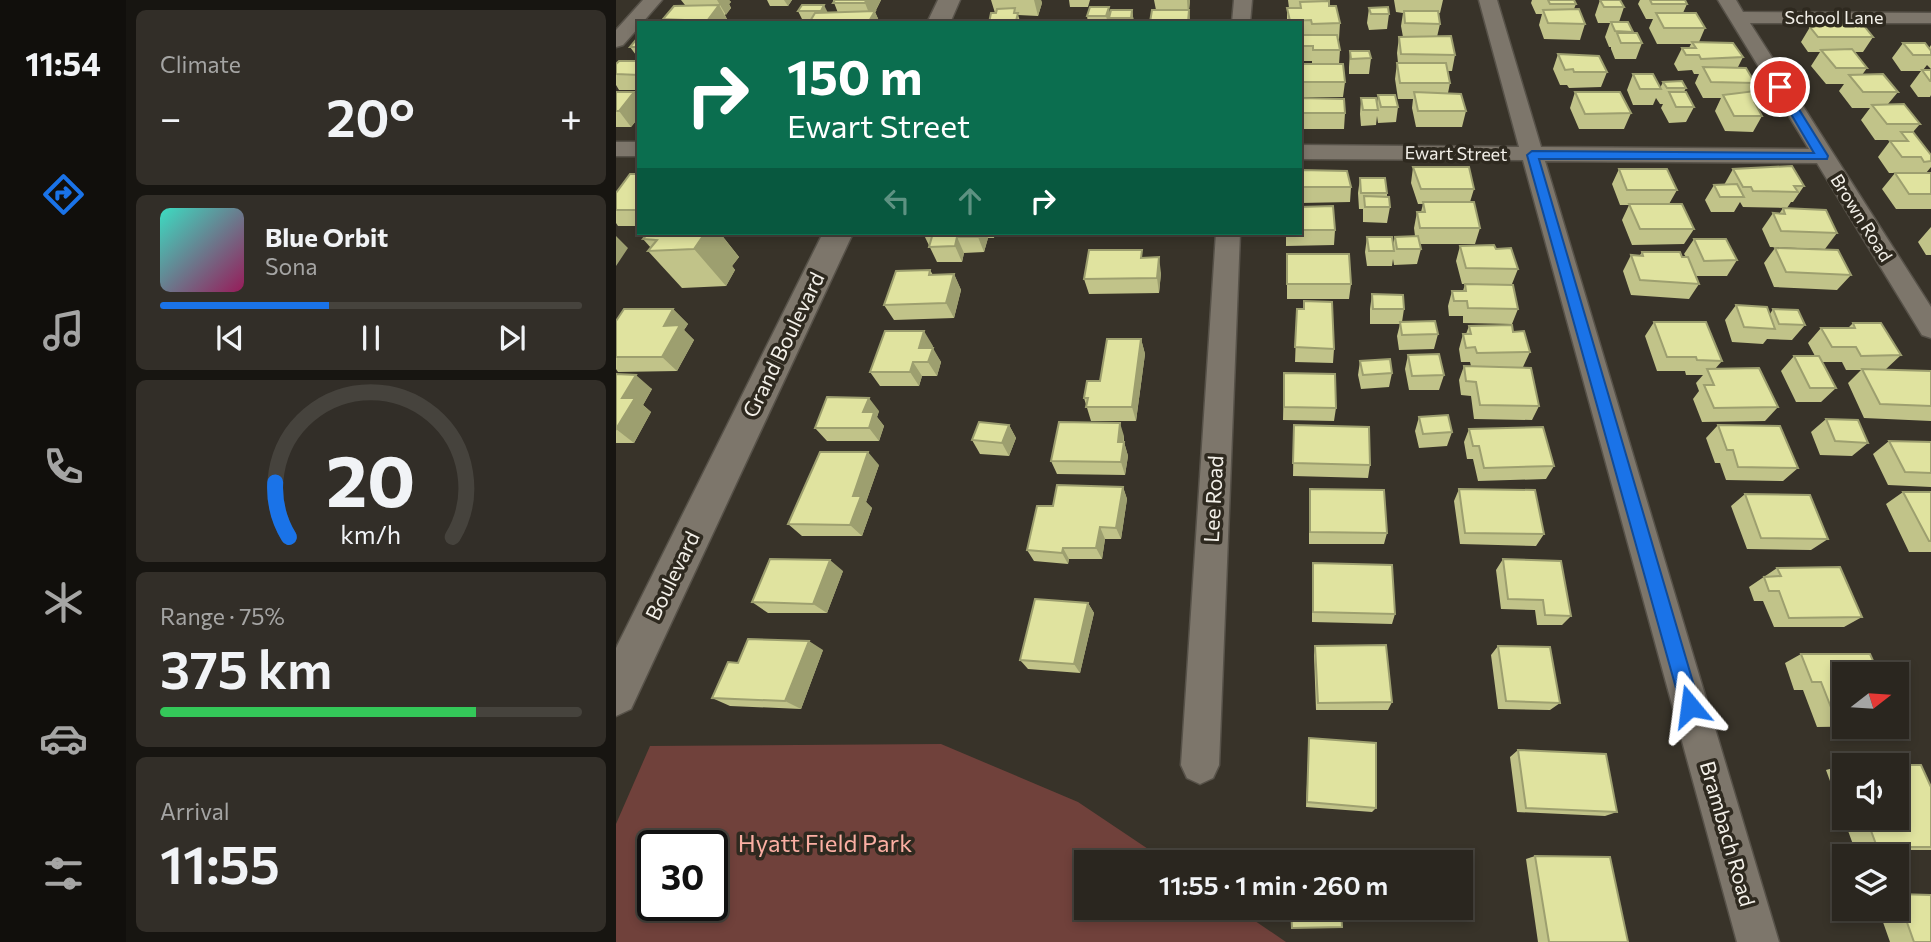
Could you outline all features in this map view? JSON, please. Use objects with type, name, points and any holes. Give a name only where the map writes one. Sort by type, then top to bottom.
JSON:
[{"type":"street","points":[[616,41],[653,0]]},
{"type":"street","points":[[939,21],[949,0]]},
{"type":"street","points":[[1241,21],[1243,0]]},
{"type":"street","name":"Brambach Road","points":[[1488,0],[1758,942]]},
{"type":"street","name":"School Lane","points":[[1732,9],[1931,18]]},
{"type":"street","name":"Brown Road","points":[[1732,9],[1931,328]]},
{"type":"street","points":[[616,149],[637,149]]},
{"type":"street","name":"Ewart Street","points":[[1302,152],[1822,156]]},
{"type":"street","name":"Grand Boulevard","points":[[729,457],[837,235]]},
{"type":"street","name":"Lee Road","points":[[1199,765],[1228,235]]},
{"type":"street","name":"Boulevard","points":[[616,694],[729,457]]},
{"type":"green space","name":"Hyatt Field Park","points":[[941,744],[1078,802],[1150,850],[1074,850],[1074,920],[1254,920],[1286,942],[616,942],[616,824],[650,746]]},
{"type":"building","points":[[835,0],[866,0],[865,3],[833,3]]},
{"type":"building","points":[[1548,0],[1574,0],[1576,4],[1550,4]]},
{"type":"building","points":[[1600,0],[1620,0],[1624,7],[1604,7]]},
{"type":"building","points":[[1650,0],[1685,0],[1687,4],[1652,4]]},
{"type":"building","points":[[1329,1],[1329,6],[1336,6],[1340,23],[1312,24],[1311,20],[1290,21],[1287,8],[1301,8],[1300,2]]},
{"type":"building","points":[[719,5],[707,21],[663,19],[674,6]]},
{"type":"building","points":[[802,5],[824,5],[821,11],[798,11]]},
{"type":"building","points":[[1090,7],[1109,7],[1106,16],[1087,16]]},
{"type":"building","points":[[1388,7],[1389,14],[1371,14],[1369,8]]},
{"type":"building","points":[[1015,8],[1014,13],[1018,13],[1016,21],[989,21],[991,13],[996,13],[997,9]]},
{"type":"building","points":[[1579,9],[1585,24],[1548,23],[1543,10]]},
{"type":"building","points":[[1111,10],[1132,10],[1131,18],[1109,18]]},
{"type":"building","points":[[1152,10],[1189,10],[1188,21],[1150,21]]},
{"type":"building","points":[[875,11],[869,21],[810,21],[815,13]]},
{"type":"building","points":[[1404,11],[1438,11],[1440,24],[1405,23]]},
{"type":"building","points":[[1656,13],[1696,13],[1705,28],[1664,28]]},
{"type":"building","points":[[1611,22],[1628,22],[1633,32],[1615,31]]},
{"type":"building","points":[[1861,22],[1873,37],[1818,37],[1810,27],[1819,26],[1816,23]]},
{"type":"building","points":[[1617,33],[1637,33],[1642,43],[1621,43]]},
{"type":"building","points":[[1302,35],[1337,35],[1340,50],[1313,50],[1313,46],[1302,46]]},
{"type":"building","points":[[1451,36],[1455,55],[1401,54],[1399,37]]},
{"type":"building","points":[[1692,42],[1733,43],[1743,57],[1701,59],[1699,55],[1686,55],[1682,48],[1696,48]]},
{"type":"building","points":[[1903,43],[1925,43],[1931,55],[1913,55]]},
{"type":"building","points":[[1852,49],[1867,68],[1836,68],[1821,50]]},
{"type":"building","points":[[1350,51],[1369,51],[1371,58],[1351,59]]},
{"type":"building","points":[[1558,54],[1599,56],[1607,72],[1565,70]]},
{"type":"building","points":[[619,61],[637,61],[637,75],[616,74],[616,64]]},
{"type":"building","points":[[1397,63],[1446,63],[1450,83],[1400,83]]},
{"type":"building","points":[[1302,64],[1343,64],[1345,82],[1303,82]]},
{"type":"building","points":[[1703,67],[1746,68],[1755,83],[1711,82]]},
{"type":"building","points":[[1922,70],[1931,70],[1931,81],[1930,81]]},
{"type":"building","points":[[1633,74],[1653,74],[1661,89],[1640,89]]},
{"type":"building","points":[[1883,74],[1898,92],[1863,92],[1849,75]]},
{"type":"building","points":[[1682,81],[1686,88],[1667,88],[1663,82]]},
{"type":"building","points":[[1755,91],[1762,103],[1755,103],[1762,116],[1734,116],[1723,95]]},
{"type":"building","points":[[616,92],[634,92],[619,111],[616,111]]},
{"type":"building","points":[[1414,92],[1461,94],[1466,111],[1418,111]]},
{"type":"building","points":[[1575,92],[1620,92],[1631,113],[1585,114]]},
{"type":"building","points":[[1669,92],[1686,92],[1694,107],[1676,107]]},
{"type":"building","points":[[1378,95],[1395,95],[1398,107],[1381,107]]},
{"type":"building","points":[[1302,98],[1344,99],[1345,113],[1302,113]]},
{"type":"building","points":[[1361,98],[1376,98],[1378,110],[1363,110]]},
{"type":"building","points":[[1904,104],[1920,124],[1887,124],[1872,105]]},
{"type":"building","points":[[1901,132],[1913,132],[1931,155],[1931,161],[1924,162],[1921,157],[1902,157],[1890,141],[1908,141]]},
{"type":"building","points":[[1792,166],[1804,186],[1794,186],[1798,192],[1753,191],[1751,187],[1743,187],[1733,169]]},
{"type":"building","points":[[1413,167],[1469,167],[1474,189],[1421,189]]},
{"type":"building","points":[[1619,169],[1667,169],[1677,190],[1627,190]]},
{"type":"building","points":[[1302,170],[1347,171],[1351,187],[1302,187]]},
{"type":"building","points":[[1895,173],[1931,173],[1931,194],[1909,194]]},
{"type":"building","points":[[630,174],[637,174],[637,210],[616,210],[616,193]]},
{"type":"building","points":[[1360,178],[1385,178],[1387,193],[1361,193]]},
{"type":"building","points":[[1737,184],[1744,197],[1720,197],[1714,185]]},
{"type":"building","points":[[1364,196],[1389,197],[1390,207],[1365,207]]},
{"type":"building","points":[[1423,202],[1474,202],[1480,228],[1420,228],[1417,212],[1425,212]]},
{"type":"building","points":[[1629,204],[1682,204],[1694,229],[1640,229]]},
{"type":"building","points":[[1333,206],[1335,230],[1302,230],[1302,207]]},
{"type":"building","points":[[1783,208],[1826,210],[1837,233],[1781,231],[1773,213],[1785,214]]},
{"type":"building","points":[[646,235],[704,235],[694,249],[648,251],[657,240],[643,239]]},
{"type":"building","points":[[932,235],[978,235],[957,237],[955,246],[929,247]]},
{"type":"building","points":[[1418,236],[1421,249],[1397,249],[1395,237]]},
{"type":"building","points":[[1367,237],[1392,237],[1394,251],[1369,251]]},
{"type":"building","points":[[1694,239],[1726,239],[1737,260],[1704,261]]},
{"type":"building","points":[[1494,245],[1496,249],[1511,248],[1518,269],[1466,268],[1460,246]]},
{"type":"building","points":[[1775,248],[1838,250],[1851,275],[1786,272]]},
{"type":"building","points":[[1089,250],[1142,250],[1141,258],[1159,257],[1157,278],[1084,279]]},
{"type":"building","points":[[1642,252],[1680,252],[1682,257],[1688,257],[1699,284],[1640,280],[1631,255],[1643,256]]},
{"type":"building","points":[[1287,254],[1349,254],[1351,284],[1287,284]]},
{"type":"building","points":[[930,270],[929,275],[954,274],[946,303],[884,305],[896,271]]},
{"type":"building","points":[[1465,284],[1513,285],[1518,309],[1468,308],[1467,301],[1454,301],[1452,291],[1466,291]]},
{"type":"building","points":[[1372,294],[1403,295],[1404,309],[1373,309]]},
{"type":"building","points":[[1304,301],[1332,302],[1334,349],[1295,347],[1297,309],[1304,309]]},
{"type":"building","points":[[1736,305],[1767,307],[1775,329],[1744,327]]},
{"type":"building","points":[[624,309],[673,309],[664,326],[680,325],[662,357],[616,357],[616,321]]},
{"type":"building","points":[[1773,309],[1798,310],[1805,325],[1779,324]]},
{"type":"building","points":[[1435,321],[1438,334],[1402,335],[1400,322]]},
{"type":"building","points":[[1654,322],[1706,322],[1722,361],[1697,360],[1696,357],[1667,357]]},
{"type":"building","points":[[1853,323],[1881,323],[1901,355],[1861,356],[1856,347],[1832,347],[1821,328],[1855,328]]},
{"type":"building","points":[[1512,325],[1513,332],[1524,331],[1530,352],[1477,353],[1475,347],[1466,348],[1463,334],[1471,334],[1469,326]]},
{"type":"building","points":[[885,331],[924,331],[919,348],[933,348],[928,362],[913,362],[910,372],[870,372]]},
{"type":"building","points":[[1107,339],[1141,339],[1132,407],[1086,407],[1088,398],[1084,398],[1087,381],[1100,381]]},
{"type":"building","points":[[1439,354],[1444,375],[1412,376],[1408,355]]},
{"type":"building","points":[[1794,356],[1819,356],[1836,388],[1810,388]]},
{"type":"building","points":[[1390,359],[1392,373],[1363,375],[1360,361]]},
{"type":"building","points":[[1464,366],[1531,368],[1539,406],[1480,405],[1476,382],[1466,381]]},
{"type":"building","points":[[1759,368],[1778,407],[1714,408],[1704,385],[1714,385],[1707,369]]},
{"type":"building","points":[[1862,369],[1931,371],[1931,406],[1880,404]]},
{"type":"building","points":[[1284,373],[1335,374],[1336,408],[1284,407]]},
{"type":"building","points":[[616,374],[636,375],[622,398],[635,398],[616,429]]},
{"type":"building","points":[[827,397],[869,398],[863,412],[874,412],[869,428],[815,428]]},
{"type":"building","points":[[1448,415],[1452,432],[1423,434],[1419,417]]},
{"type":"building","points":[[1826,419],[1858,420],[1868,443],[1835,441]]},
{"type":"building","points":[[979,422],[1009,425],[1002,443],[972,440]]},
{"type":"building","points":[[1059,422],[1120,423],[1118,442],[1124,442],[1121,462],[1051,461]]},
{"type":"building","points":[[1294,425],[1369,427],[1370,465],[1293,463]]},
{"type":"building","points":[[1718,425],[1780,426],[1798,468],[1738,467],[1733,450],[1727,450]]},
{"type":"building","points":[[1543,427],[1554,466],[1484,468],[1479,446],[1473,446],[1469,429]]},
{"type":"building","points":[[1889,441],[1931,442],[1931,473],[1905,472]]},
{"type":"building","points":[[820,452],[868,452],[853,496],[861,496],[850,525],[788,524]]},
{"type":"building","points":[[1057,485],[1123,487],[1116,528],[1100,527],[1096,548],[1063,548],[1062,553],[1027,550],[1037,506],[1053,506]]},
{"type":"building","points":[[1310,489],[1384,490],[1387,533],[1310,532]]},
{"type":"building","points":[[1459,489],[1535,490],[1544,534],[1465,533]]},
{"type":"building","points":[[1903,492],[1931,492],[1931,541],[1929,541]]},
{"type":"building","points":[[1745,494],[1810,495],[1828,539],[1761,538]]},
{"type":"building","points":[[770,559],[830,560],[813,604],[752,602]]},
{"type":"building","points":[[1503,559],[1561,561],[1571,616],[1545,615],[1543,600],[1508,599]]},
{"type":"building","points":[[1313,563],[1392,565],[1395,614],[1313,612]]},
{"type":"building","points":[[1840,567],[1862,617],[1789,618],[1779,591],[1769,591],[1764,577],[1781,576],[1777,568]]},
{"type":"building","points":[[1035,599],[1088,603],[1074,664],[1020,660]]},
{"type":"building","points":[[748,639],[809,641],[785,701],[712,698],[728,662],[738,663]]},
{"type":"building","points":[[1386,645],[1392,702],[1318,703],[1315,646]]},
{"type":"building","points":[[1498,646],[1550,647],[1560,703],[1506,701]]},
{"type":"building","points":[[1801,654],[1870,654],[1874,662],[1832,662],[1832,710],[1821,682],[1812,682]]},
{"type":"building","points":[[1309,738],[1376,743],[1376,808],[1307,802]]},
{"type":"building","points":[[1518,750],[1606,754],[1617,812],[1526,808]]},
{"type":"building","points":[[1909,765],[1921,765],[1931,787],[1931,847],[1876,844],[1871,830],[1909,830]]},
{"type":"building","points":[[1535,856],[1610,857],[1628,942],[1549,942]]},
{"type":"building","points":[[1909,894],[1931,895],[1931,942],[1914,942],[1907,921],[1909,921]]},
{"type":"building","points":[[1292,920],[1342,920],[1342,927],[1292,928]]},
{"type":"route","points":[[1690,706],[1532,155],[1822,156],[1780,87]]}]
